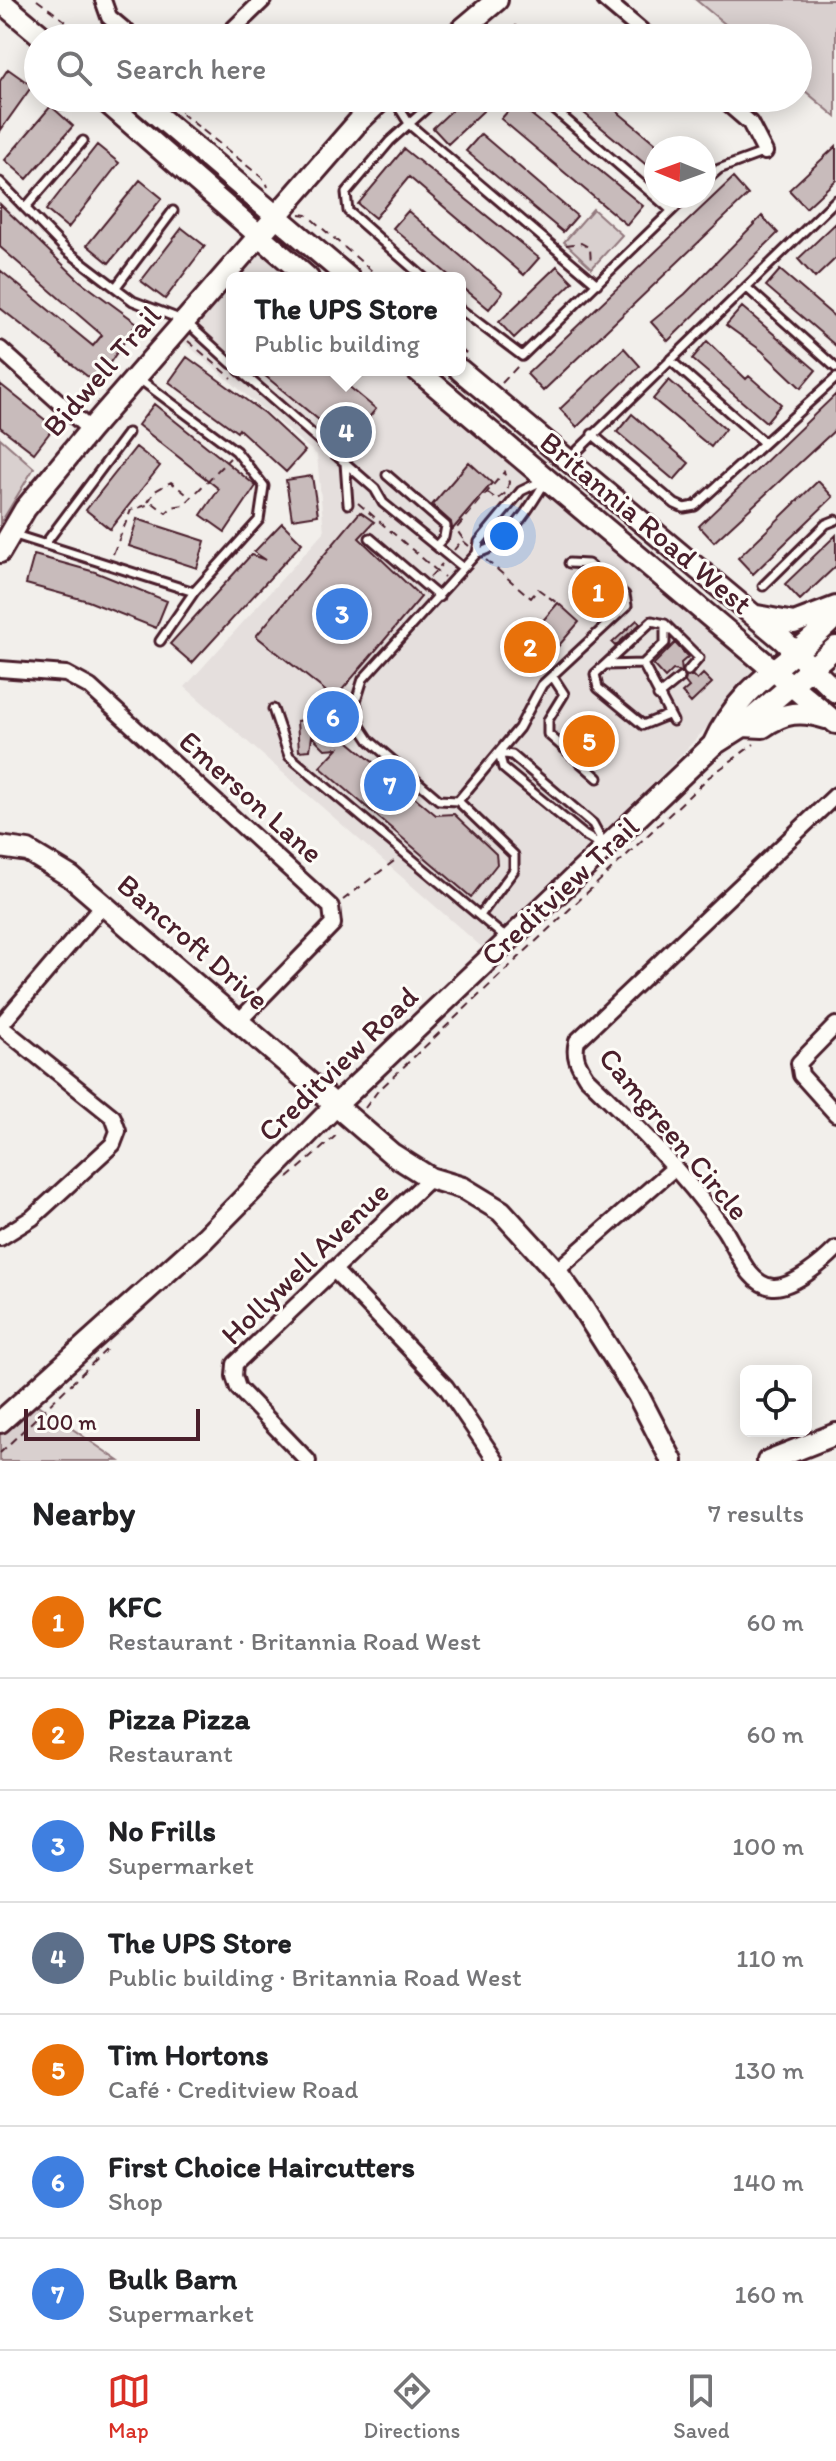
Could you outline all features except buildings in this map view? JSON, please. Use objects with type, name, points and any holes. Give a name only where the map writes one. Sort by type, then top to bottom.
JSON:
[{"type":"main road","points":[[0,1],[27,24]]},
{"type":"main road","points":[[466,24],[486,3]]},
{"type":"main road","points":[[118,112],[301,272]]},
{"type":"main road","points":[[153,112],[342,272]]},
{"type":"main road","name":"Bidwell Trail","points":[[231,272],[258,236],[368,112]]},
{"type":"main road","name":"Bidwell Trail","points":[[4,542],[90,430],[136,377],[186,331],[226,278]]},
{"type":"main road","name":"Britannia Road West","points":[[466,375],[751,614],[836,692]]},
{"type":"main road","name":"Britannia Road West","points":[[424,376],[833,721]]},
{"type":"main road","points":[[751,614],[772,621],[794,623],[836,607]]},
{"type":"main road","name":"Creditview Road","points":[[713,745],[751,733],[790,684],[836,616]]},
{"type":"main road","name":"Creditview Road","points":[[0,1422],[205,1238],[336,1105],[713,745],[726,716],[775,669],[836,647]]},
{"type":"main road","points":[[751,733],[776,717],[795,712],[833,721]]},
{"type":"main road","name":"Bancroft Drive","points":[[0,847],[28,851],[71,877],[380,1145],[430,1178],[463,1188],[501,1211],[556,1271],[638,1395],[672,1461]]},
{"type":"main road","points":[[768,1461],[836,1434]]},
{"type":"street","points":[[103,0],[109,17],[117,24]]},
{"type":"street","points":[[238,24],[263,0]]},
{"type":"street","points":[[605,0],[633,24]]},
{"type":"street","points":[[737,112],[750,123],[765,152]]},
{"type":"street","points":[[0,349],[90,430]]},
{"type":"street","name":"Emerson Lane","points":[[0,669],[66,674],[90,687],[331,907],[333,924],[239,1021]]},
{"type":"street","name":"Camgreen Circle","points":[[836,795],[577,1041],[576,1061],[586,1077],[708,1207],[754,1278],[771,1287],[781,1286],[812,1269],[836,1249]]},
{"type":"street","points":[[0,1238],[10,1235],[44,1208],[113,1144],[118,1131],[113,1117],[0,1026],[103,905]]},
{"type":"street","points":[[836,1025],[799,1063],[801,1075],[836,1114]]},
{"type":"street","points":[[556,1271],[673,1169]]},
{"type":"street","name":"Hollywell Avenue","points":[[308,1461],[238,1388],[234,1376],[235,1364],[430,1178]]},
{"type":"street","points":[[333,1269],[446,1387],[496,1461]]},
{"type":"lane","points":[[402,112],[410,125],[597,284]]},
{"type":"lane","points":[[417,272],[348,211],[346,193],[390,141],[423,112]]},
{"type":"lane","points":[[557,112],[671,210]]},
{"type":"lane","points":[[25,208],[83,141]]},
{"type":"lane","points":[[716,172],[765,152]]},
{"type":"lane","points":[[0,182],[66,250],[133,301],[186,331],[226,360]]},
{"type":"lane","points":[[568,460],[836,200]]},
{"type":"lane","points":[[466,314],[522,356],[673,208]]},
{"type":"lane","points":[[116,287],[173,211]]},
{"type":"lane","points":[[746,287],[836,368]]},
{"type":"lane","points":[[670,360],[763,442]]},
{"type":"lane","points":[[246,376],[375,489],[383,503],[463,568]]},
{"type":"lane","points":[[136,377],[236,451],[264,486],[259,520],[194,592],[160,641]]},
{"type":"lane","points":[[592,434],[684,508],[703,500],[836,378]]},
{"type":"lane","points":[[45,544],[128,433]]},
{"type":"lane","points":[[345,462],[348,504]]},
{"type":"lane","points":[[387,475],[446,526],[444,537],[436,546]]},
{"type":"lane","points":[[477,553],[491,550],[533,501],[546,479]]},
{"type":"lane","points":[[481,914],[514,870],[514,855],[458,801],[439,800],[370,741],[360,726],[358,690],[363,679],[477,553],[479,542],[521,491],[546,479]]},
{"type":"lane","points":[[763,586],[826,524],[836,520]]},
{"type":"lane","points":[[370,538],[439,597]]},
{"type":"lane","points":[[4,542],[45,544],[194,592]]},
{"type":"lane","points":[[458,801],[519,728],[542,685],[627,606],[625,595],[588,564],[569,563]]},
{"type":"lane","points":[[643,664],[670,718],[643,725],[598,688],[595,674],[648,622],[665,624],[699,658],[688,671]]},
{"type":"lane","points":[[605,665],[643,664],[665,643],[665,624]]},
{"type":"lane","points":[[553,677],[564,694],[548,720],[548,734],[598,778]]},
{"type":"lane","points":[[658,696],[680,678]]},
{"type":"lane","points":[[273,709],[289,756],[481,914],[509,941]]},
{"type":"lane","points":[[499,753],[512,755],[593,824],[606,848]]},
{"type":"lane","points":[[499,753],[503,768],[584,835],[606,848]]},
{"type":"path","points":[[37,0],[69,24]]},
{"type":"path","points":[[180,112],[266,181],[269,189]]},
{"type":"path","points":[[300,214],[307,215],[373,272]]},
{"type":"path","points":[[553,246],[581,243],[590,248],[591,265],[604,277]]},
{"type":"path","points":[[186,331],[226,371]]},
{"type":"path","points":[[500,385],[519,366],[522,356]]},
{"type":"path","points":[[231,376],[236,381]]},
{"type":"path","points":[[147,503],[160,506],[166,513],[172,507],[184,505],[236,451]]},
{"type":"path","points":[[425,583],[465,537],[456,529],[487,492],[505,472],[509,482],[504,495],[497,500],[487,492]]},
{"type":"path","points":[[346,481],[354,489],[356,501],[451,582]]},
{"type":"path","points":[[109,565],[131,510],[147,503],[155,491],[171,482],[190,497]]},
{"type":"path","points":[[462,540],[531,598],[538,589],[557,603]]},
{"type":"path","name":"Creditview Trail","points":[[364,1110],[377,1092],[709,777],[751,733]]},
{"type":"path","points":[[331,907],[353,895],[388,862],[398,858]]},
{"type":"shaded area","points":[[696,0],[836,0],[836,117],[812,97],[812,24],[725,24]]},
{"type":"shaded area","points":[[593,209],[622,235],[592,268],[564,242]]},
{"type":"shaded area","points":[[257,243],[290,272],[233,272]]},
{"type":"shaded area","points":[[226,281],[226,376],[410,376],[758,672],[670,767],[484,949],[185,687],[324,532],[317,455],[179,338]]},
{"type":"shaded area","points":[[0,438],[34,468],[0,524]]},
{"type":"shaded area","points":[[26,1397],[119,1461],[0,1461],[0,1423]]},
{"type":"place","name":"The UPS Store","points":[[346,432]]},
{"type":"place","name":"KFC","points":[[598,592]]},
{"type":"place","name":"No Frills","points":[[342,614]]},
{"type":"place","name":"Pizza Pizza","points":[[530,647]]},
{"type":"place","name":"First Choice Haircutters","points":[[333,717]]},
{"type":"place","name":"Tim Hortons","points":[[589,741]]},
{"type":"place","name":"Bulk Barn","points":[[390,785]]}]
